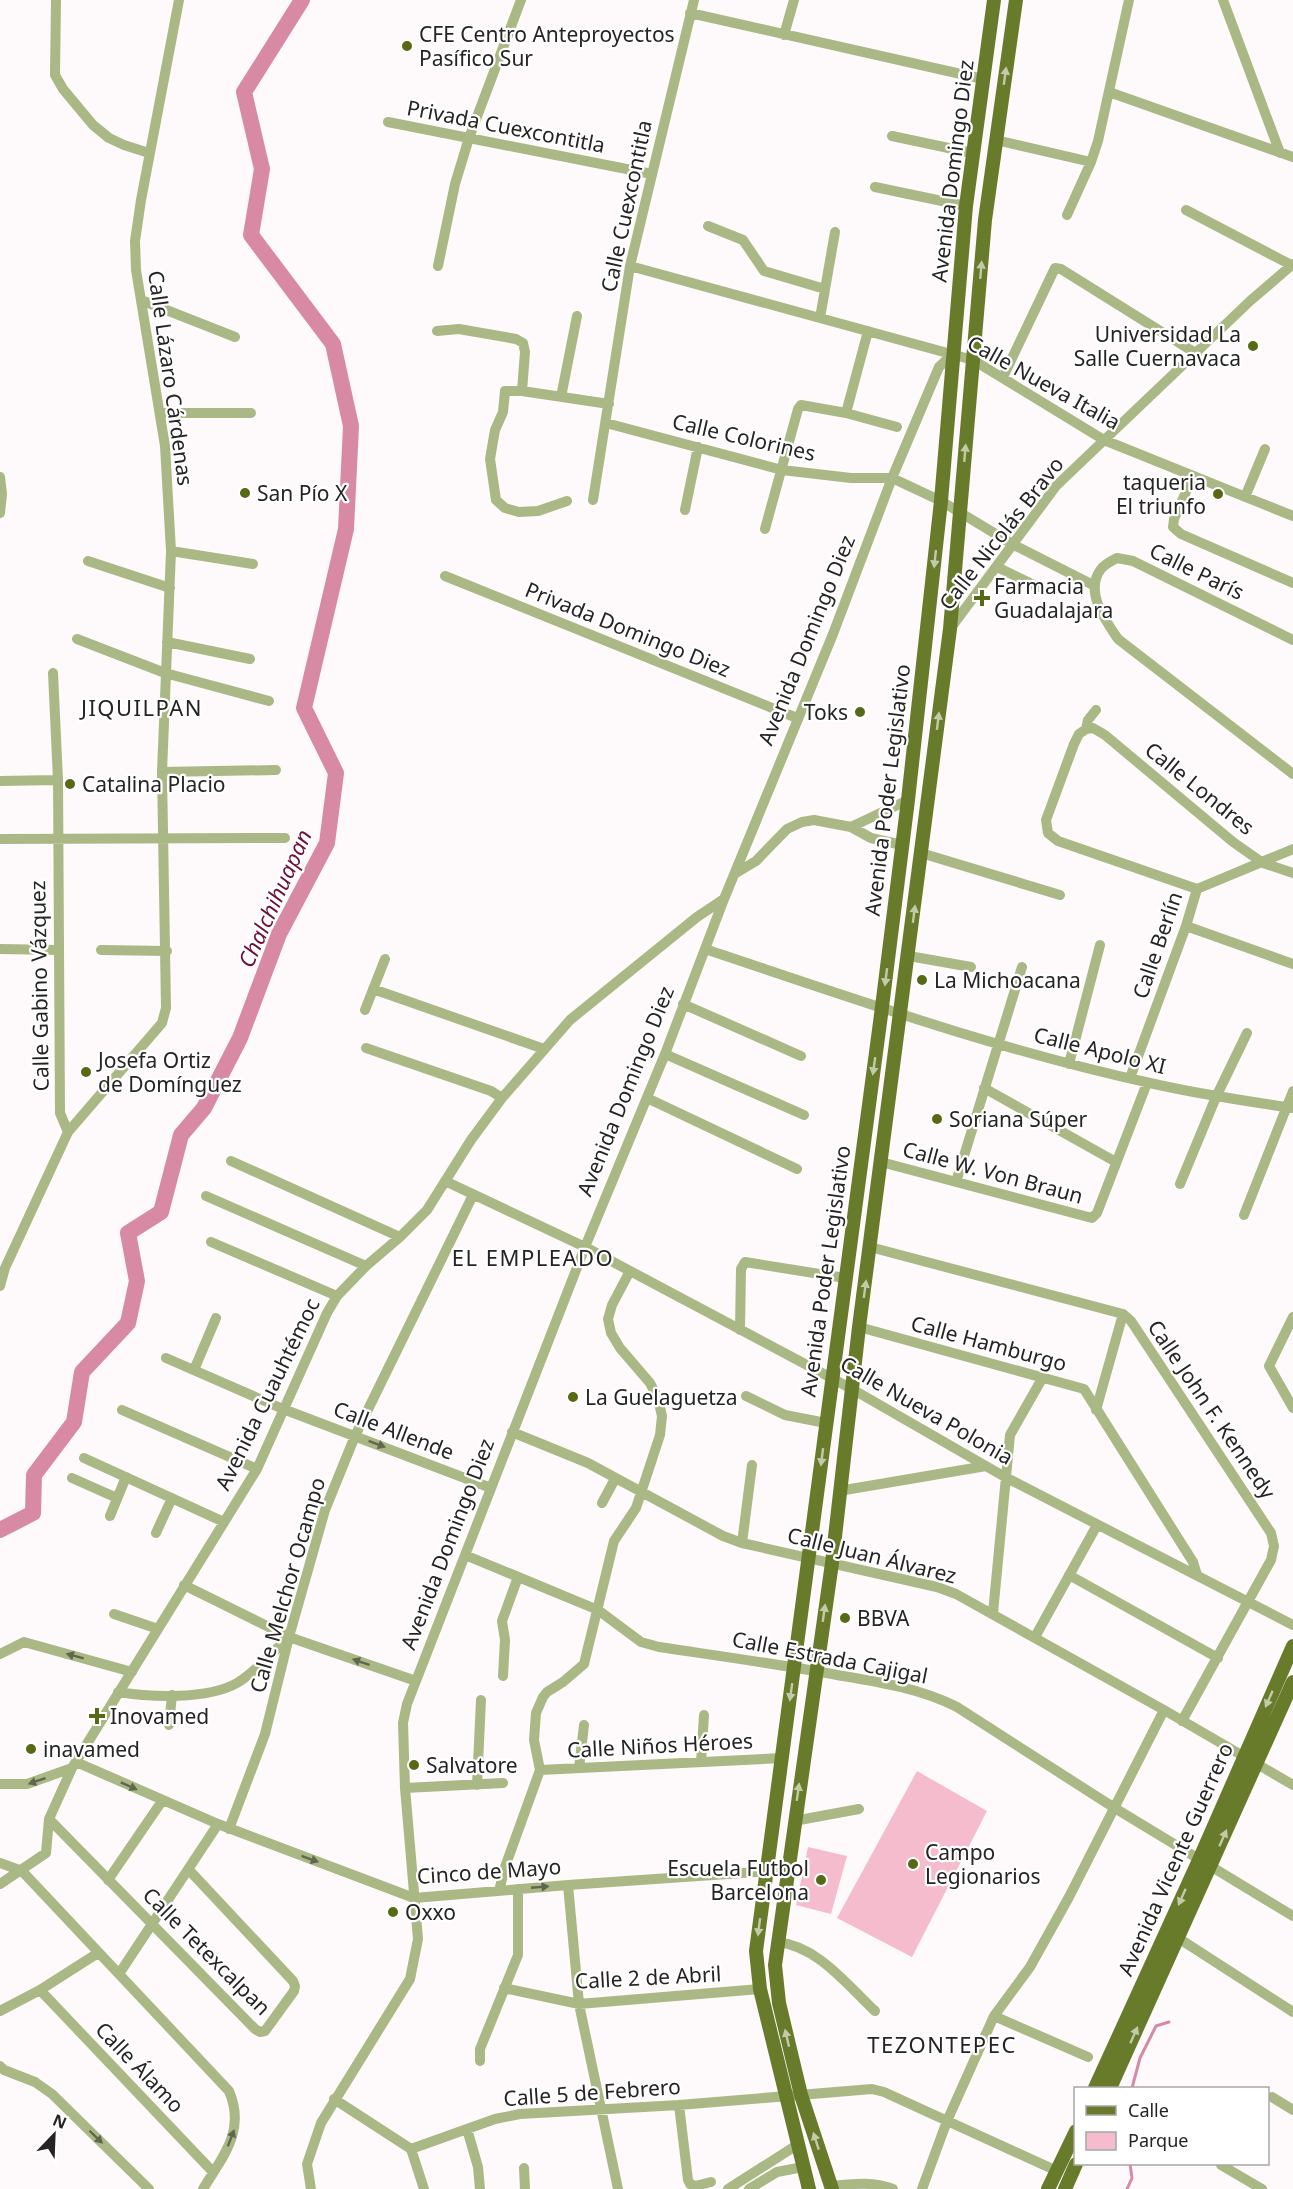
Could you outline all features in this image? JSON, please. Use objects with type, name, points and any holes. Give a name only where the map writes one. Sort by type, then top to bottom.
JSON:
[{"type":"main road","name":"Avenida Domingo Diez","points":[[953,354],[972,153],[994,0]]},
{"type":"main road","name":"Avenida Domingo Diez","points":[[973,360],[985,220],[1016,0]]},
{"type":"main road","name":"Avenida Poder Legislativo","points":[[809,2189],[760,1989],[756,1951],[810,1558],[908,800],[941,501],[953,354]]},
{"type":"main road","name":"Avenida Poder Legislativo","points":[[831,2187],[801,2095],[779,2003],[775,1965],[832,1563],[859,1328],[950,629],[973,360]]},
{"type":"main road","name":"Avenida Vicente Guerrero","points":[[1206,1861],[1244,1756],[1293,1646]]},
{"type":"main road","name":"Avenida Vicente Guerrero","points":[[1096,2087],[1256,1764],[1293,1682]]},
{"type":"main road","name":"Avenida Vicente Guerrero","points":[[1110,2087],[1172,1935]]},
{"type":"main road","points":[[1048,2189],[1074,2134]]},
{"type":"main road","points":[[1065,2189],[1075,2165]]},
{"type":"street","points":[[56,0],[55,75],[63,89],[93,125],[109,138],[149,153]]},
{"type":"street","name":"Calle Lázaro Cárdenas","points":[[0,1286],[5,1268],[68,1132],[162,1023],[166,1008],[167,951],[162,772],[171,551],[165,446],[136,270],[135,242],[178,0]]},
{"type":"street","points":[[438,266],[455,184],[469,138],[521,0]]},
{"type":"street","name":"Calle Cuexcontitla","points":[[593,501],[630,267],[694,0]]},
{"type":"street","points":[[784,35],[794,0]]},
{"type":"street","points":[[1067,215],[1098,141],[1129,0]]},
{"type":"street","points":[[1223,0],[1280,153]]},
{"type":"street","points":[[690,14],[983,79]]},
{"type":"street","points":[[1109,92],[1293,157]]},
{"type":"street","name":"Privada Cuexcontitla","points":[[387,122],[652,174]]},
{"type":"street","points":[[892,136],[972,153]]},
{"type":"street","points":[[996,140],[1091,162]]},
{"type":"street","points":[[875,187],[966,206]]},
{"type":"street","points":[[1186,210],[1292,265]]},
{"type":"street","points":[[708,226],[743,240],[764,271],[825,289]]},
{"type":"street","points":[[820,318],[836,232]]},
{"type":"street","name":"Calle Nicolás Bravo","points":[[950,629],[1056,486],[1250,301],[1292,265]]},
{"type":"street","name":"Calle Nueva Italia","points":[[630,267],[973,360],[1104,440],[1293,516]]},
{"type":"street","points":[[1003,377],[1055,268],[1061,269],[1197,354]]},
{"type":"street","points":[[141,300],[235,337]]},
{"type":"street","points":[[561,397],[576,316]]},
{"type":"street","points":[[436,331],[459,329],[516,339],[523,343],[525,352],[522,392]]},
{"type":"street","points":[[846,413],[868,331]]},
{"type":"street","name":"Avenida Domingo Diez","points":[[311,2189],[307,2164],[321,2124],[334,2099],[410,1979],[418,1939],[405,1788],[403,1723],[407,1704],[585,1247],[665,1054],[797,718],[833,634],[892,478],[939,367],[953,354]]},
{"type":"street","points":[[567,501],[538,511],[519,512],[505,508],[496,500],[490,459],[495,430],[503,412],[505,392],[522,392],[609,404]]},
{"type":"street","points":[[765,529],[801,405],[846,413],[897,427]]},
{"type":"street","points":[[160,413],[251,413]]},
{"type":"street","name":"Calle Colorines","points":[[606,423],[782,470],[851,478],[892,478],[941,501],[1014,545],[1095,586]]},
{"type":"street","points":[[685,510],[698,447]]},
{"type":"street","points":[[1245,497],[1265,449]]},
{"type":"street","points":[[1193,476],[1174,519],[1173,527],[1181,534],[1293,583]]},
{"type":"street","points":[[0,477],[3,494],[0,513]]},
{"type":"street","points":[[171,551],[253,564]]},
{"type":"street","name":"Calle París","points":[[1095,586],[1102,567],[1117,558],[1133,561],[1293,640]]},
{"type":"street","points":[[88,561],[170,588]]},
{"type":"street","points":[[997,567],[1038,588]]},
{"type":"street","name":"Privada Domingo Diez","points":[[445,576],[797,718]]},
{"type":"street","points":[[1095,586],[1097,602],[1104,620],[1118,639],[1293,774]]},
{"type":"street","points":[[77,639],[165,673],[269,701]]},
{"type":"street","points":[[167,642],[250,659]]},
{"type":"street","name":"Calle Gabino Vázquez","points":[[52,673],[58,780],[60,1113],[68,1132]]},
{"type":"street","points":[[1096,710],[1088,720],[1086,729],[1074,744],[1046,820],[1048,833],[1058,841],[1197,889]]},
{"type":"street","name":"Calle Londres","points":[[1086,729],[1093,729],[1105,735],[1233,842],[1263,862],[1293,873]]},
{"type":"street","points":[[162,772],[276,770]]},
{"type":"street","points":[[0,781],[58,780]]},
{"type":"street","points":[[851,827],[908,800]]},
{"type":"street","points":[[736,873],[756,861],[787,829],[802,822],[814,820],[851,827],[871,838],[902,845]]},
{"type":"street","points":[[0,839],[285,838]]},
{"type":"street","name":"Calle Berlín","points":[[1130,1078],[1186,926],[1197,889],[1293,849]]},
{"type":"street","points":[[921,853],[1060,894]]},
{"type":"street","name":"Avenida Cuauhtémoc","points":[[0,1884],[46,1853],[49,1819],[74,1765],[257,1469],[327,1313],[337,1296],[427,1210],[471,1140],[502,1098],[570,1020],[697,917],[724,899]]},
{"type":"street","points":[[1186,926],[1293,964]]},
{"type":"street","points":[[1069,1064],[1100,945]]},
{"type":"street","points":[[0,949],[59,950]]},
{"type":"street","name":"Calle Apolo XI","points":[[705,949],[882,1008],[1069,1064],[1216,1097],[1290,1108]]},
{"type":"street","points":[[100,950],[167,951]]},
{"type":"street","points":[[909,956],[971,967]]},
{"type":"street","points":[[365,1010],[385,959]]},
{"type":"street","points":[[956,1182],[1022,968]]},
{"type":"street","points":[[373,989],[544,1049]]},
{"type":"street","points":[[683,1004],[801,1056]]},
{"type":"street","points":[[1180,1184],[1216,1097],[1247,1033]]},
{"type":"street","points":[[366,1048],[491,1091],[502,1098]]},
{"type":"street","points":[[665,1054],[804,1115]]},
{"type":"street","name":"Calle W. Von Braun","points":[[880,1162],[1092,1218],[1097,1213],[1147,1083]]},
{"type":"street","points":[[984,1088],[1116,1162]]},
{"type":"street","points":[[1244,1215],[1290,1108],[1293,1091]]},
{"type":"street","points":[[646,1098],[797,1169]]},
{"type":"street","points":[[231,1161],[400,1237]]},
{"type":"street","name":"Calle Nueva Polonia","points":[[445,1181],[585,1247],[832,1378],[1005,1477],[1293,1625]]},
{"type":"street","name":"Calle Melchor Ocampo","points":[[229,1829],[265,1734],[289,1637],[325,1510],[355,1436],[473,1195]]},
{"type":"street","points":[[206,1196],[366,1266]]},
{"type":"street","points":[[212,1242],[337,1296]]},
{"type":"street","name":"Calle John F. Kennedy","points":[[870,1247],[1123,1314],[1131,1322],[1271,1533],[1274,1546],[1271,1560],[1182,1721]]},
{"type":"street","points":[[740,1330],[741,1269],[745,1262],[845,1278]]},
{"type":"street","points":[[500,1891],[505,1867],[540,1770],[534,1740],[536,1713],[547,1692],[584,1664],[614,1541],[636,1508],[657,1450],[662,1416],[658,1399],[650,1383],[620,1348],[611,1333],[608,1319],[612,1305],[630,1271]]},
{"type":"street","points":[[1096,1410],[1123,1314]]},
{"type":"street","points":[[1293,1317],[1269,1366],[1293,1408]]},
{"type":"street","points":[[194,1370],[216,1318]]},
{"type":"street","name":"Calle Hamburgo","points":[[859,1328],[1084,1389],[1193,1562],[1197,1575]]},
{"type":"street","name":"Calle Allende","points":[[166,1358],[283,1409],[491,1488]]},
{"type":"street","points":[[993,1613],[1010,1435],[1042,1377]]},
{"type":"street","points":[[746,1396],[785,1415],[826,1424]]},
{"type":"street","points":[[122,1410],[257,1469]]},
{"type":"street","name":"Calle Juan Álvarez","points":[[512,1432],[588,1463],[723,1536],[937,1587],[956,1594],[1293,1785]]},
{"type":"street","points":[[84,1458],[224,1522]]},
{"type":"street","points":[[742,1542],[752,1465]]},
{"type":"street","points":[[839,1491],[986,1466]]},
{"type":"street","points":[[110,1516],[126,1477]]},
{"type":"street","points":[[72,1478],[117,1498]]},
{"type":"street","points":[[602,1503],[615,1479]]},
{"type":"street","points":[[156,1533],[172,1498]]},
{"type":"street","points":[[1035,1637],[1097,1525]]},
{"type":"street","name":"Calle Estrada Cajigal","points":[[465,1555],[598,1610],[641,1642],[659,1647],[795,1667],[909,1688],[935,1696],[957,1707],[1113,1807],[1206,1861],[1293,1916]]},
{"type":"street","points":[[1069,1575],[1218,1658]]},
{"type":"street","points":[[504,1676],[505,1640],[502,1621],[518,1577]]},
{"type":"street","points":[[184,1585],[289,1637],[416,1681]]},
{"type":"street","points":[[114,1614],[158,1629]]},
{"type":"street","points":[[118,1692],[148,1696],[221,1689],[238,1683],[289,1637]]},
{"type":"street","points":[[0,1654],[24,1642],[132,1672]]},
{"type":"street","points":[[169,1725],[172,1695]]},
{"type":"street","points":[[477,1785],[481,1700]]},
{"type":"street","points":[[922,2189],[947,2121],[994,2016],[1030,1967],[1069,1897],[1164,1710]]},
{"type":"street","points":[[701,1762],[704,1715]]},
{"type":"street","points":[[579,1768],[584,1725]]},
{"type":"street","name":"Calle Niños Héroes","points":[[540,1770],[782,1758]]},
{"type":"street","points":[[0,1784],[27,1784],[74,1765]]},
{"type":"street","name":"Cinco de Mayo","points":[[74,1765],[229,1829],[414,1898],[787,1870]]},
{"type":"street","points":[[405,1788],[503,1783]]},
{"type":"street","points":[[108,1880],[162,1801]]},
{"type":"street","points":[[794,1821],[859,1809]]},
{"type":"street","name":"Calle Tetexcalpan","points":[[49,1819],[255,2030],[266,2031],[294,1991],[293,1981],[189,1870]]},
{"type":"street","points":[[119,1974],[218,1824]]},
{"type":"street","points":[[0,1863],[22,1870],[229,2091],[236,2114],[235,2127],[231,2142],[203,2189]]},
{"type":"street","points":[[568,1885],[579,2004],[618,2189]]},
{"type":"street","points":[[480,2061],[480,2049],[518,1955],[518,1889]]},
{"type":"street","points":[[1172,1935],[1293,2012]]},
{"type":"street","points":[[777,1942],[788,1943],[822,1960],[875,2011]]},
{"type":"street","points":[[0,2011],[40,1990],[98,1953]]},
{"type":"street","name":"Calle 2 de Abril","points":[[504,1988],[579,2004],[760,1989]]},
{"type":"street","name":"Calle Álamo","points":[[40,1990],[213,2172]]},
{"type":"street","points":[[994,2016],[1088,2057]]},
{"type":"street","points":[[0,2066],[4,2070],[35,2082],[52,2094],[149,2189]]},
{"type":"street","name":"Calle 5 de Febrero","points":[[411,2149],[495,2119],[520,2114],[679,2105],[872,2089],[884,2092],[1057,2171]]},
{"type":"street","points":[[1272,2097],[1293,2110]]},
{"type":"street","points":[[334,2099],[411,2149],[424,2189]]},
{"type":"street","points":[[679,2105],[688,2180],[695,2186],[711,2182]]},
{"type":"street","points":[[467,2129],[478,2167],[480,2189]]},
{"type":"street","points":[[728,2189],[797,2145]]},
{"type":"street","points":[[1223,2165],[1262,2189]]},
{"type":"street","points":[[749,2189],[777,2172],[803,2167]]},
{"type":"street","points":[[524,2168],[525,2189]]},
{"type":"street","points":[[831,2187],[869,2183],[893,2189]]},
{"type":"green space","name":"Campo Legionarios","points":[[917,1771],[987,1811],[912,1957],[837,1918]]},
{"type":"green space","name":"Escuela Futbol Barcelona","points":[[808,1847],[847,1856],[831,1914],[796,1905]]},
{"type":"waterway","name":"Chalchihuapan","points":[[0,1530],[33,1513],[34,1475],[74,1422],[82,1372],[128,1323],[137,1281],[128,1233],[161,1212],[181,1135],[204,1108],[240,1038],[279,934],[327,843],[336,773],[304,708],[346,529],[351,426],[333,344],[251,235],[262,169],[244,92],[302,0]]},
{"type":"waterway","points":[[1132,2087],[1140,2058],[1156,2026],[1169,2022]]},
{"type":"waterway","points":[[1127,2189],[1132,2178],[1130,2165]]},
{"type":"place","name":"CFE Centro Anteproyectos Pasífico Sur","points":[[407,46]]},
{"type":"place","name":"Universidad La Salle Cuernavaca","points":[[1253,346]]},
{"type":"place","name":"San Pío X","points":[[245,493]]},
{"type":"place","name":"taqueria El triunfo","points":[[1218,494]]},
{"type":"place","name":"Farmacia Guadalajara","points":[[982,598]]},
{"type":"place","name":"Toks","points":[[860,712]]},
{"type":"place","name":"Catalina Placio","points":[[70,784]]},
{"type":"place","name":"La Michoacana","points":[[922,980]]},
{"type":"place","name":"Josefa Ortiz de Domínguez","points":[[86,1072]]},
{"type":"place","name":"Soriana Súper","points":[[937,1119]]},
{"type":"place","name":"La Guelaguetza","points":[[573,1397]]},
{"type":"place","name":"BBVA","points":[[845,1618]]},
{"type":"place","name":"Inovamed","points":[[97,1716]]},
{"type":"place","name":"inavamed","points":[[31,1749]]},
{"type":"place","name":"Salvatore","points":[[414,1765]]},
{"type":"place","name":"Campo Legionarios","points":[[913,1864]]},
{"type":"place","name":"Escuela Futbol Barcelona","points":[[821,1880]]},
{"type":"place","name":"Oxxo","points":[[393,1912]]},
{"type":"district","name":"JIQUILPAN","points":[[142,707]]},
{"type":"district","name":"EL EMPLEADO","points":[[533,1257]]},
{"type":"district","name":"TEZONTEPEC","points":[[942,2044]]}]
